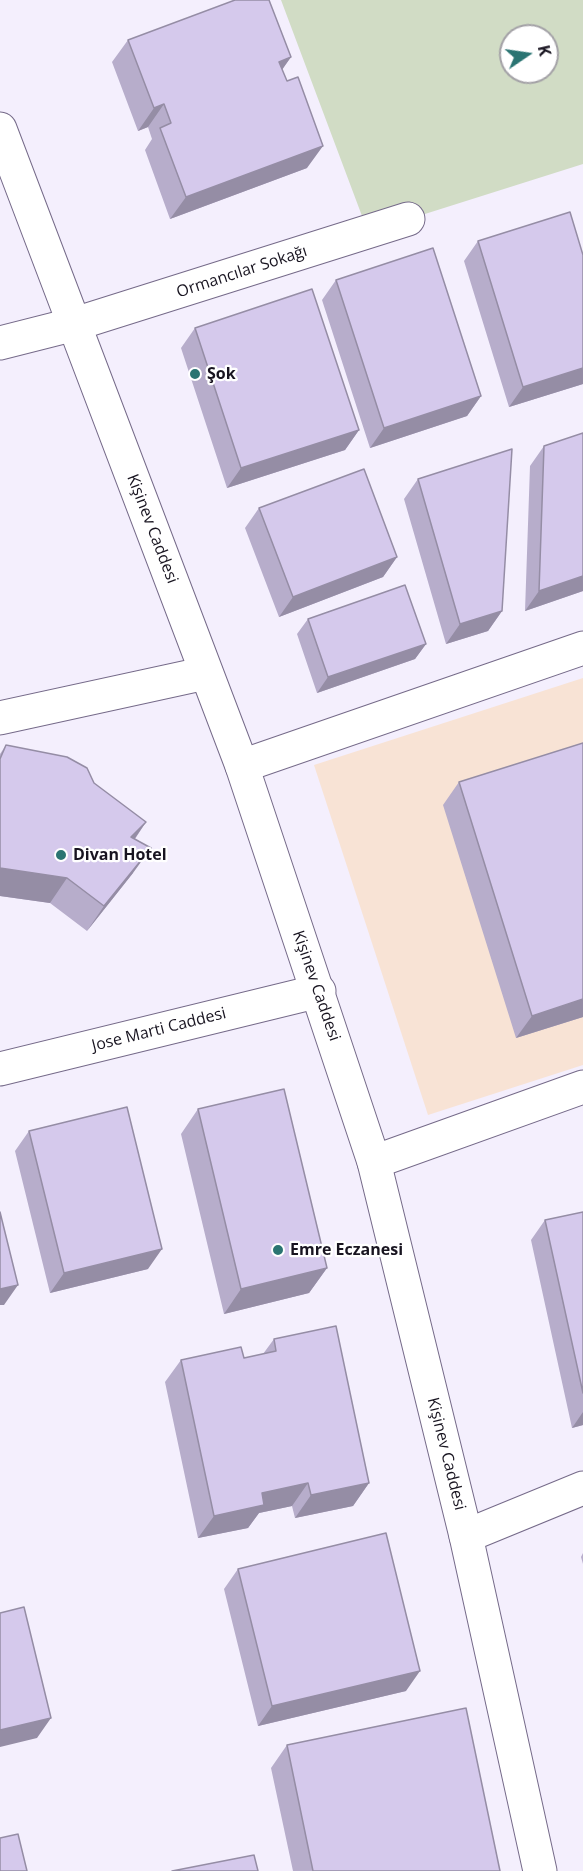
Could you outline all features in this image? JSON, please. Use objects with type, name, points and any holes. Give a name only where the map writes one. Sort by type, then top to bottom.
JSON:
[{"type":"street","name":"Kişinev Caddesi","points":[[0,129],[242,766],[319,991],[374,1162],[466,1536],[540,1871]]},
{"type":"street","name":"Ormancılar Sokağı","points":[[0,343],[75,324],[408,219]]},
{"type":"street","points":[[242,766],[583,648]]},
{"type":"street","points":[[0,718],[206,673]]},
{"type":"street","name":"Jose Marti Caddesi","points":[[0,1069],[319,991]]},
{"type":"street","points":[[374,1162],[583,1087]]},
{"type":"street","points":[[466,1536],[583,1488]]},
{"type":"shaded area","points":[[583,678],[583,1065],[428,1115],[314,765]]},
{"type":"green space","points":[[281,0],[583,0],[583,164],[368,232]]},
{"type":"building","points":[[235,0],[269,0],[291,57],[279,62],[287,81],[298,77],[323,146],[186,197],[160,128],[171,123],[164,104],[154,108],[128,40]]},
{"type":"building","points":[[570,212],[583,255],[583,368],[523,387],[478,241]]},
{"type":"building","points":[[433,248],[481,396],[384,428],[336,280]]},
{"type":"building","points":[[312,289],[359,430],[241,468],[195,328]]},
{"type":"building","points":[[583,433],[583,576],[539,591],[544,446]]},
{"type":"building","points":[[512,449],[502,611],[460,624],[418,479]]},
{"type":"building","points":[[364,469],[397,557],[293,597],[259,508]]},
{"type":"building","points":[[405,585],[426,644],[328,677],[308,619]]},
{"type":"building","points":[[583,743],[583,999],[532,1016],[459,782]]},
{"type":"building","name":"Divan Hotel","points":[[6,745],[67,757],[87,768],[94,783],[146,822],[131,837],[151,848],[104,906],[67,878],[0,868],[0,759]]},
{"type":"building","points":[[284,1089],[327,1268],[241,1289],[198,1109]]},
{"type":"building","points":[[127,1107],[162,1249],[64,1273],[29,1131]]},
{"type":"building","points":[[0,1212],[18,1285],[0,1289]]},
{"type":"building","points":[[583,1212],[583,1393],[545,1220]]},
{"type":"building","points":[[336,1326],[369,1483],[311,1495],[308,1483],[262,1493],[264,1505],[214,1516],[181,1360],[241,1347],[244,1358],[276,1351],[274,1339]]},
{"type":"building","points":[[386,1533],[420,1671],[272,1706],[238,1569]]},
{"type":"building","points":[[24,1607],[51,1718],[0,1730],[0,1613]]},
{"type":"building","points":[[466,1708],[500,1871],[313,1871],[287,1745]]},
{"type":"building","points":[[18,1834],[27,1871],[0,1871],[0,1838]]},
{"type":"building","points":[[254,1855],[258,1871],[172,1871]]},
{"type":"place","name":"Şok","points":[[195,374]]},
{"type":"place","name":"Divan Hotel","points":[[61,855]]},
{"type":"place","name":"Emre Eczanesi","points":[[278,1250]]}]
